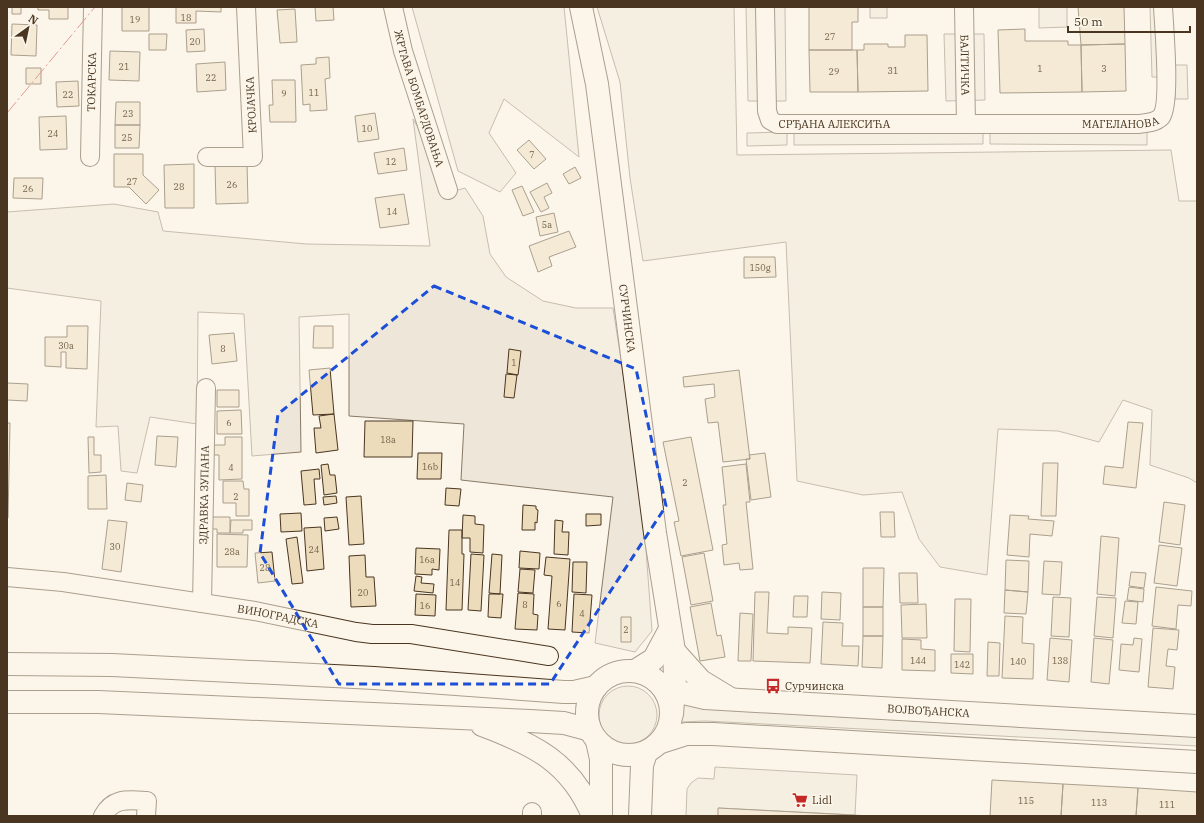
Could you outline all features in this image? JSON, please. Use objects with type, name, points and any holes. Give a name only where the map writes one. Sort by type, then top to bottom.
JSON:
[{"type":"main road","name":"СУРЧИНСКА","points":[[581,7],[597,84],[654,525],[672,641],[668,688],[672,714],[668,732],[653,747]]},
{"type":"main road","points":[[7,664],[112,665],[374,678],[574,692],[596,686],[613,674],[635,671],[654,659],[672,641],[701,681],[734,700]]},
{"type":"main road","points":[[635,671],[651,677],[668,688]]},
{"type":"main road","points":[[596,686],[590,697],[587,708],[601,759],[601,816]]},
{"type":"main road","name":"ВОЈВОЂАНСКА","points":[[668,688],[696,697],[734,700],[1197,726]]},
{"type":"main road","points":[[7,702],[98,702],[564,724],[594,736],[607,750],[619,755],[633,756],[686,734],[713,734],[1197,762]]},
{"type":"main road","points":[[466,719],[517,738],[555,762],[565,770],[579,789],[593,816]]},
{"type":"main road","points":[[640,816],[642,765],[653,747]]},
{"type":"street","name":"ТОКАРСКА","points":[[90,157],[93,7]]},
{"type":"street","name":"КРОЈАЧКА","points":[[208,157],[254,156],[246,7]]},
{"type":"street","name":"ЖРТАВА БОМБАРДОВАЊА","points":[[393,7],[401,44],[448,190]]},
{"type":"street","name":"СРЂАНА АЛЕКСИЋА","points":[[765,7],[766,102],[770,120],[777,124],[966,124]]},
{"type":"street","name":"БАЛТИЧКА","points":[[964,7],[966,124]]},
{"type":"street","name":"МАГЕЛАНОВА","points":[[966,124],[1138,124],[1155,122],[1162,116],[1167,98],[1164,7]]},
{"type":"street","name":"ЗДРАВКА ЗУПАНА","points":[[202,603],[206,388]]},
{"type":"street","name":"ВИНОГРАДСКА","points":[[7,577],[35,578],[255,611],[356,632],[372,634],[411,634],[549,656]]},
{"type":"street","points":[[103,816],[114,803],[123,800],[147,801],[146,816]]},
{"type":"highlighted area","points":[[434,286],[636,369],[666,506],[550,684],[339,684],[260,553],[278,414]]},
{"type":"shaded area","points":[[412,7],[564,7],[579,157],[504,99],[489,133],[516,173],[500,192],[458,171]]},
{"type":"shaded area","points":[[597,7],[734,7],[737,155],[1171,150],[1179,201],[1197,201],[1197,483],[1189,478],[1150,465],[1152,410],[1123,400],[1099,442],[1058,431],[998,429],[987,575],[940,567],[919,539],[902,492],[863,495],[797,481],[786,242],[643,261],[630,178],[620,82]]},
{"type":"shaded area","points":[[746,7],[785,7],[786,101],[748,101]]},
{"type":"shaded area","points":[[870,7],[887,7],[887,18],[870,18]]},
{"type":"shaded area","points":[[1039,7],[1067,7],[1067,27],[1039,28]]},
{"type":"shaded area","points":[[1150,7],[1156,7],[1159,77],[1152,77]]},
{"type":"shaded area","points":[[944,34],[984,34],[985,100],[946,101]]},
{"type":"shaded area","points":[[1175,65],[1187,65],[1188,99],[1175,99]]},
{"type":"shaded area","points":[[413,119],[427,143],[444,194],[465,188],[483,216],[490,254],[506,277],[543,301],[576,308],[613,308],[642,495],[652,631],[635,652],[595,643],[613,497],[461,480],[464,424],[349,416],[349,314],[299,317],[301,452],[252,456],[244,314],[198,312],[197,424],[150,417],[137,473],[121,471],[118,426],[96,427],[101,301],[7,288],[7,212],[114,204],[158,212],[163,231],[306,244],[430,246]]},
{"type":"shaded area","points":[[983,131],[983,144],[794,145],[794,133]]},
{"type":"shaded area","points":[[990,131],[1147,132],[1147,145],[990,144]]},
{"type":"shaded area","points":[[787,132],[787,145],[747,146],[747,133]]},
{"type":"shaded area","points":[[622,686],[634,686],[644,690],[653,699],[657,709],[657,721],[649,736],[634,744],[622,744],[612,740],[603,731],[599,721],[599,709],[603,699],[612,690]]},
{"type":"shaded area","points":[[682,703],[703,709],[1197,737],[1197,746],[705,721],[681,722]]},
{"type":"shaded area","points":[[715,767],[857,775],[855,815],[719,808],[718,816],[686,816],[687,789],[691,783],[698,778],[714,779]]},
{"type":"building","points":[[12,7],[21,7],[21,14],[12,14]]},
{"type":"building","points":[[38,7],[68,7],[68,19],[49,19],[49,10],[38,10]]},
{"type":"building","points":[[122,7],[149,7],[149,31],[122,31]]},
{"type":"building","points":[[176,7],[221,7],[221,12],[196,11],[196,23],[176,23]]},
{"type":"building","points":[[315,7],[333,7],[334,20],[316,21]]},
{"type":"building","points":[[809,7],[858,7],[858,22],[852,22],[852,50],[809,50]]},
{"type":"building","points":[[1078,7],[1124,7],[1125,44],[1081,45]]},
{"type":"building","points":[[295,9],[297,42],[280,43],[277,10]]},
{"type":"building","points":[[12,24],[37,25],[36,56],[11,55]]},
{"type":"building","points":[[204,29],[205,51],[187,52],[186,30]]},
{"type":"building","points":[[1025,29],[1025,41],[1068,41],[1068,45],[1081,45],[1082,92],[1000,93],[998,30]]},
{"type":"building","points":[[149,34],[167,34],[166,50],[149,50]]},
{"type":"building","points":[[905,35],[927,35],[928,91],[858,92],[857,50],[864,50],[864,44],[888,44],[888,47],[905,47]]},
{"type":"building","points":[[1125,44],[1126,91],[1082,92],[1081,45]]},
{"type":"building","points":[[809,50],[857,50],[858,92],[810,92]]},
{"type":"building","points":[[110,51],[140,52],[139,81],[109,80]]},
{"type":"building","points":[[329,57],[330,78],[325,79],[327,110],[310,111],[310,104],[303,105],[301,65],[316,64],[316,58]]},
{"type":"building","points":[[225,62],[226,90],[197,92],[196,64]]},
{"type":"building","points":[[26,68],[41,68],[41,84],[26,84]]},
{"type":"building","points":[[272,80],[295,80],[296,122],[270,122],[269,105],[273,105]]},
{"type":"building","points":[[78,81],[79,106],[57,107],[56,82]]},
{"type":"building","points":[[116,102],[140,102],[140,125],[115,125]]},
{"type":"building","points":[[375,113],[379,139],[358,142],[355,116]]},
{"type":"building","points":[[66,116],[67,149],[40,150],[39,117]]},
{"type":"building","points":[[115,125],[140,125],[139,148],[115,148]]},
{"type":"building","points":[[529,140],[546,159],[534,169],[517,150]]},
{"type":"building","points":[[404,148],[407,170],[378,174],[374,153]]},
{"type":"building","points":[[114,154],[143,154],[143,175],[159,190],[146,204],[129,187],[114,187]]},
{"type":"building","points":[[194,164],[194,208],[165,208],[164,165]]},
{"type":"building","points":[[247,164],[248,203],[216,204],[215,165]]},
{"type":"building","points":[[575,167],[581,178],[569,184],[563,174]]},
{"type":"building","points":[[14,178],[43,178],[42,199],[13,198]]},
{"type":"building","points":[[547,183],[552,193],[544,197],[549,208],[541,212],[530,192]]},
{"type":"building","points":[[522,186],[534,212],[523,216],[512,190]]},
{"type":"building","points":[[404,194],[409,224],[380,228],[375,198]]},
{"type":"building","points":[[554,213],[558,232],[540,236],[536,217]]},
{"type":"building","points":[[569,231],[576,247],[549,257],[552,266],[538,272],[529,246]]},
{"type":"building","points":[[744,257],[775,257],[776,277],[744,278]]},
{"type":"building","points":[[67,326],[88,326],[87,369],[66,368],[66,352],[61,352],[61,367],[45,366],[45,337],[67,337]]},
{"type":"building","points":[[314,326],[333,326],[333,348],[313,348]]},
{"type":"building","points":[[234,333],[237,361],[212,364],[209,335]]},
{"type":"building","points":[[509,349],[521,351],[518,375],[507,373]]},
{"type":"building","points":[[330,368],[334,414],[313,415],[309,370]]},
{"type":"building","points":[[739,370],[750,459],[723,462],[718,422],[708,423],[705,399],[715,397],[714,384],[684,387],[683,377]]},
{"type":"building","points":[[506,374],[517,375],[514,398],[504,397]]},
{"type":"building","points":[[7,383],[28,384],[27,401],[7,400]]},
{"type":"building","points":[[217,390],[239,390],[239,407],[217,407]]},
{"type":"building","points":[[241,410],[242,434],[217,434],[217,411]]},
{"type":"building","points":[[334,414],[338,450],[316,453],[314,428],[321,428],[319,416]]},
{"type":"building","points":[[365,421],[413,421],[412,457],[364,457]]},
{"type":"building","points":[[1128,422],[1143,423],[1136,488],[1103,484],[1105,466],[1123,468]]},
{"type":"building","points":[[7,423],[10,423],[8,518],[7,518]]},
{"type":"building","points":[[157,436],[178,437],[176,467],[155,465]]},
{"type":"building","points":[[88,437],[94,437],[94,455],[101,455],[101,472],[89,473]]},
{"type":"building","points":[[225,437],[242,437],[242,479],[219,480],[219,455],[212,455],[212,445],[225,445]]},
{"type":"building","points":[[691,437],[713,550],[681,556],[674,522],[679,521],[663,442]]},
{"type":"building","points":[[418,453],[442,453],[441,479],[417,479]]},
{"type":"building","points":[[765,453],[771,497],[751,500],[746,459],[750,459],[749,455]]},
{"type":"building","points":[[1043,463],[1058,463],[1056,516],[1041,516]]},
{"type":"building","points":[[328,464],[330,475],[335,475],[337,493],[324,495],[321,465]]},
{"type":"building","points":[[746,464],[750,502],[746,502],[753,569],[740,570],[739,563],[724,565],[722,545],[727,544],[723,505],[726,505],[722,467]]},
{"type":"building","points":[[319,469],[320,479],[314,479],[316,504],[304,505],[301,471]]},
{"type":"building","points":[[106,475],[107,509],[88,509],[88,476]]},
{"type":"building","points":[[223,481],[243,481],[244,489],[249,489],[249,516],[236,516],[236,503],[223,503]]},
{"type":"building","points":[[127,483],[143,485],[141,502],[125,500]]},
{"type":"building","points":[[446,488],[461,489],[459,506],[445,505]]},
{"type":"building","points":[[336,496],[337,503],[324,505],[323,497]]},
{"type":"building","points":[[361,496],[364,544],[349,545],[346,497]]},
{"type":"building","points":[[1164,502],[1185,505],[1180,545],[1159,542]]},
{"type":"building","points":[[523,505],[536,506],[536,509],[538,510],[535,530],[522,530]]},
{"type":"building","points":[[880,512],[894,512],[895,537],[881,537]]},
{"type":"building","points":[[301,513],[302,531],[281,532],[280,514]]},
{"type":"building","points":[[586,514],[601,514],[601,525],[586,526]]},
{"type":"building","points":[[463,515],[475,516],[475,524],[484,525],[483,553],[470,552],[470,538],[462,538]]},
{"type":"building","points":[[1010,515],[1029,516],[1028,519],[1054,521],[1052,536],[1030,534],[1029,557],[1007,555]]},
{"type":"building","points":[[211,517],[230,517],[230,533],[217,533],[217,529],[211,529]]},
{"type":"building","points":[[337,517],[339,529],[325,531],[324,518]]},
{"type":"building","points":[[108,520],[127,522],[121,572],[102,569]]},
{"type":"building","points":[[231,520],[252,520],[252,530],[243,530],[243,533],[230,533]]},
{"type":"building","points":[[555,520],[563,521],[562,532],[569,532],[568,555],[554,554]]},
{"type":"building","points":[[321,527],[324,569],[307,571],[304,528]]},
{"type":"building","points":[[449,530],[462,530],[462,554],[464,554],[462,610],[446,610]]},
{"type":"building","points":[[217,534],[248,535],[247,567],[217,567]]},
{"type":"building","points":[[1101,536],[1119,538],[1115,596],[1097,594]]},
{"type":"building","points":[[297,537],[303,583],[292,584],[286,539]]},
{"type":"building","points":[[1159,545],[1182,548],[1177,586],[1154,583]]},
{"type":"building","points":[[416,548],[440,549],[439,570],[432,569],[432,575],[415,574]]},
{"type":"building","points":[[520,551],[540,553],[539,569],[519,568]]},
{"type":"building","points":[[272,552],[275,581],[258,583],[255,553]]},
{"type":"building","points":[[704,553],[713,601],[691,605],[682,557]]},
{"type":"building","points":[[471,554],[484,555],[481,611],[468,610]]},
{"type":"building","points":[[492,554],[502,555],[500,594],[489,593]]},
{"type":"building","points":[[365,555],[366,577],[374,577],[376,606],[351,607],[349,556]]},
{"type":"building","points":[[546,557],[570,559],[565,630],[548,629],[552,576],[544,575]]},
{"type":"building","points":[[1006,560],[1029,561],[1028,592],[1005,590]]},
{"type":"building","points":[[1044,561],[1062,562],[1060,595],[1042,594]]},
{"type":"building","points":[[573,562],[587,562],[586,593],[572,592]]},
{"type":"building","points":[[863,568],[884,568],[883,607],[863,607]]},
{"type":"building","points":[[520,569],[535,570],[533,593],[518,592]]},
{"type":"building","points":[[1131,572],[1146,573],[1144,588],[1129,586]]},
{"type":"building","points":[[899,573],[917,573],[918,603],[900,603]]},
{"type":"building","points":[[416,576],[422,577],[421,583],[434,584],[433,593],[414,591]]},
{"type":"building","points":[[1129,587],[1144,589],[1143,602],[1127,600]]},
{"type":"building","points":[[1156,587],[1192,591],[1191,606],[1178,605],[1176,629],[1152,626]]},
{"type":"building","points":[[1005,590],[1028,592],[1026,614],[1004,613]]},
{"type":"building","points":[[755,592],[769,592],[767,633],[788,634],[788,627],[812,628],[810,663],[753,661]]},
{"type":"building","points":[[822,592],[841,593],[840,620],[821,619]]},
{"type":"building","points":[[518,593],[534,594],[533,614],[538,615],[537,630],[515,629]]},
{"type":"building","points":[[416,594],[436,595],[435,616],[415,615]]},
{"type":"building","points":[[489,594],[503,594],[501,618],[488,617]]},
{"type":"building","points":[[574,594],[592,595],[589,633],[572,632]]},
{"type":"building","points":[[794,596],[808,596],[807,617],[793,617]]},
{"type":"building","points":[[1053,597],[1071,598],[1069,637],[1051,636]]},
{"type":"building","points":[[1097,597],[1116,598],[1113,638],[1094,636]]},
{"type":"building","points":[[955,599],[971,599],[970,652],[954,651]]},
{"type":"building","points":[[1125,601],[1138,602],[1136,624],[1122,623]]},
{"type":"building","points":[[711,603],[717,636],[721,635],[725,657],[700,661],[690,607]]},
{"type":"building","points":[[926,604],[927,638],[902,638],[901,605]]},
{"type":"building","points":[[863,607],[883,607],[883,636],[863,636]]},
{"type":"building","points":[[740,613],[753,614],[751,661],[738,661]]},
{"type":"building","points":[[1005,616],[1023,617],[1022,643],[1034,644],[1033,679],[1002,678]]},
{"type":"building","points":[[621,617],[631,617],[631,642],[621,642]]},
{"type":"building","points":[[823,622],[843,623],[842,646],[859,646],[858,666],[821,664]]},
{"type":"building","points":[[1153,628],[1179,630],[1177,650],[1168,649],[1166,666],[1175,667],[1173,689],[1148,687]]},
{"type":"building","points":[[863,636],[883,636],[882,668],[862,667]]},
{"type":"building","points":[[1050,638],[1072,640],[1069,682],[1047,680]]},
{"type":"building","points":[[1094,638],[1113,640],[1109,684],[1091,682]]},
{"type":"building","points":[[1134,638],[1142,639],[1139,672],[1119,670],[1121,644],[1133,645]]},
{"type":"building","points":[[902,639],[921,640],[921,649],[935,650],[935,671],[902,670]]},
{"type":"building","points":[[988,642],[1000,643],[999,676],[987,676]]},
{"type":"building","points":[[951,654],[973,654],[973,674],[951,673]]},
{"type":"building","points":[[992,780],[1063,784],[1061,816],[990,816]]},
{"type":"building","points":[[1063,784],[1138,788],[1136,816],[1061,816]]},
{"type":"building","points":[[1138,788],[1197,792],[1197,816],[1136,816]]},
{"type":"building","points":[[718,808],[871,816],[718,816]]},
{"type":"power","points":[[7,113],[95,7]]},
{"type":"place","name":"Сурчинска","points":[[773,686]]},
{"type":"place","name":"Lidl","points":[[800,800]]}]
